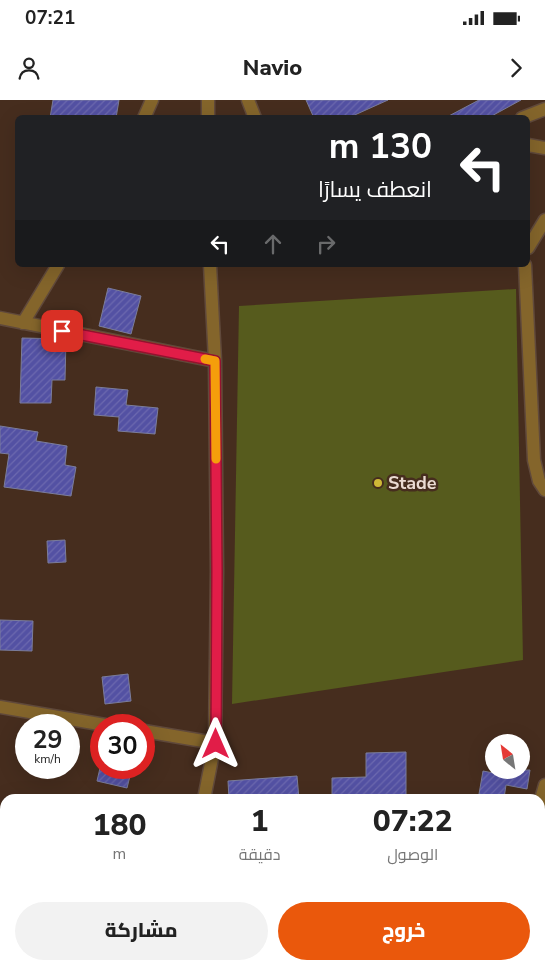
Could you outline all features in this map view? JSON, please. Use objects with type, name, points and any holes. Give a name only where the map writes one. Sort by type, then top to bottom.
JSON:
[{"type":"street","points":[[145,115],[152,100]]},
{"type":"street","points":[[208,100],[208,115]]},
{"type":"street","points":[[248,100],[254,115]]},
{"type":"street","points":[[530,115],[545,109]]},
{"type":"street","points":[[530,145],[545,148]]},
{"type":"street","points":[[530,245],[545,220]]},
{"type":"street","points":[[24,323],[57,267]]},
{"type":"street","points":[[205,794],[216,744],[215,361],[210,267]]},
{"type":"street","points":[[525,267],[534,460],[539,481],[545,490]]},
{"type":"street","points":[[0,318],[215,361]]},
{"type":"street","points":[[0,707],[90,722]]},
{"type":"street","points":[[155,734],[216,744]]},
{"type":"green space","name":"Stade","points":[[516,289],[523,660],[232,704],[239,306]]},
{"type":"building","points":[[53,100],[119,100],[116,115],[50,115]]},
{"type":"building","points":[[306,100],[388,100],[355,115],[313,115]]},
{"type":"building","points":[[479,100],[521,100],[494,115],[451,115]]},
{"type":"building","points":[[108,288],[141,296],[131,334],[99,326]]},
{"type":"building","points":[[22,338],[66,339],[65,380],[52,380],[51,403],[20,403]]},
{"type":"building","points":[[96,387],[128,390],[126,405],[158,408],[155,434],[118,431],[119,417],[94,415]]},
{"type":"building","points":[[0,426],[38,432],[36,441],[67,446],[65,465],[76,467],[71,496],[4,487],[9,454],[0,453]]},
{"type":"building","points":[[65,540],[66,562],[48,563],[47,541]]},
{"type":"building","points":[[0,620],[33,621],[32,651],[0,650]]},
{"type":"building","points":[[128,674],[131,701],[105,704],[102,677]]},
{"type":"building","points":[[406,752],[406,794],[332,794],[332,778],[366,777],[366,753]]},
{"type":"building","points":[[483,771],[485,771],[485,779],[529,779],[527,789],[506,785],[505,794],[479,794]]},
{"type":"building","points":[[297,776],[299,794],[229,794],[228,781]]},
{"type":"building","points":[[97,779],[129,779],[127,788],[97,781]]},
{"type":"slow traffic","points":[[205,359],[215,361],[216,459]]},
{"type":"place","name":"Stade","points":[[378,483]]},
{"type":"route","points":[[62,331],[215,361],[216,744]]}]
